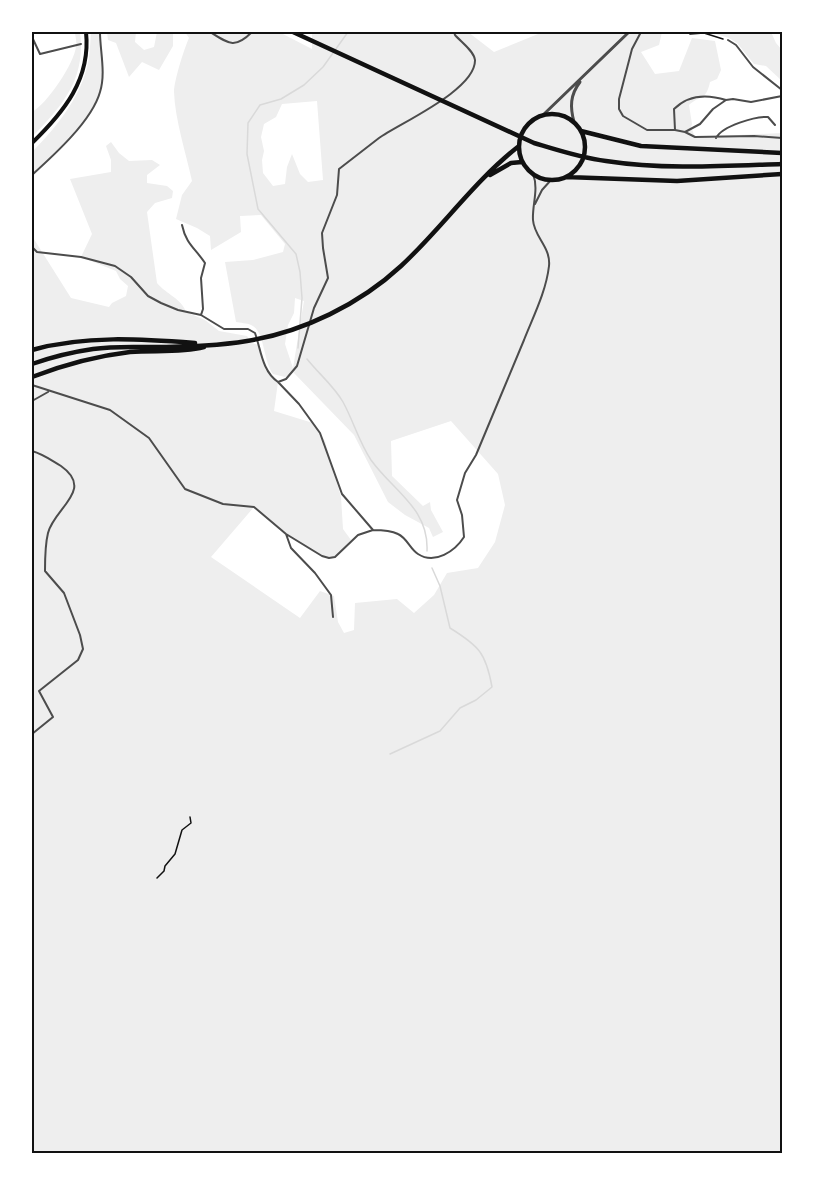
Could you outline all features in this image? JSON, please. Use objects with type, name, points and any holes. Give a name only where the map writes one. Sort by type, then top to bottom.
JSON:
[{"type":"highway","points":[[293,32],[534,142],[575,155],[604,161],[671,166],[783,164]]},
{"type":"highway","points":[[566,177],[576,171],[582,161],[585,146],[581,130],[574,122],[561,115],[543,116],[527,126],[523,131],[519,146],[522,162],[533,174],[551,180],[566,177],[676,181],[783,174]]},
{"type":"highway","points":[[581,130],[641,146],[783,153]]},
{"type":"highway","points":[[32,377],[103,356],[132,352],[191,350],[248,341],[278,334],[332,313],[367,292],[401,266],[478,183],[519,146]]},
{"type":"highway","points":[[478,183],[506,165],[522,162]]},
{"type":"highway","points":[[32,350],[68,342],[126,339],[216,345]]},
{"type":"highway","points":[[32,364],[65,354],[94,349],[216,345]]},
{"type":"main road","points":[[32,143],[52,123],[76,91],[85,64],[86,32]]},
{"type":"street","points":[[32,175],[71,137],[100,93],[102,74],[100,32]]},
{"type":"street","points":[[210,32],[230,44],[239,43],[252,32]]},
{"type":"street","points":[[278,382],[286,379],[297,366],[314,308],[328,278],[322,233],[337,195],[339,169],[380,137],[430,110],[467,77],[474,66],[475,59],[454,32]]},
{"type":"street","points":[[543,116],[629,32]]},
{"type":"street","points":[[641,32],[632,49],[619,99],[619,109],[623,116],[647,130],[675,130],[695,137],[783,138]]},
{"type":"street","points":[[32,37],[40,54],[81,44]]},
{"type":"street","points":[[93,42],[100,40]]},
{"type":"street","points":[[728,40],[736,45],[753,67],[783,90]]},
{"type":"street","points":[[574,122],[571,102],[576,87],[586,74]]},
{"type":"street","points":[[675,130],[674,109],[686,100],[705,95],[751,102],[783,96]]},
{"type":"street","points":[[685,132],[700,124],[713,109],[726,100]]},
{"type":"street","points":[[716,138],[725,129],[758,117],[768,117],[775,125]]},
{"type":"street","points":[[32,385],[110,410],[149,438],[184,489],[223,504],[254,507],[286,534],[322,556],[335,557],[358,535],[374,530],[397,533],[405,538],[419,555],[439,558],[464,537],[462,515],[457,500],[459,488],[476,455],[531,322],[549,266],[547,249],[535,230],[536,182],[533,174]]},
{"type":"street","points":[[534,210],[542,190],[551,180]]},
{"type":"street","points":[[182,225],[189,244],[205,263],[201,278],[203,309],[201,315]]},
{"type":"street","points":[[32,247],[37,252],[81,257],[115,266],[131,277],[148,296],[178,310],[201,315],[224,329],[248,329],[255,333],[265,369],[299,404],[320,433],[342,494],[374,530]]},
{"type":"street","points":[[32,401],[48,392]]},
{"type":"street","points":[[32,451],[49,458],[70,472],[73,477],[74,487],[71,497],[48,531],[45,571],[64,593],[83,649],[78,660],[39,692],[52,717],[32,734]]},
{"type":"street","points":[[286,534],[291,548],[332,595],[333,617]]},
{"type":"path","points":[[688,32],[690,34],[704,33],[728,40]]},
{"type":"path","points":[[157,878],[164,872],[165,866],[175,854],[182,830],[191,823],[190,817]]},
{"type":"shaded area","points":[[75,32],[80,32],[81,49],[76,77],[62,102],[32,137],[32,112],[52,93],[71,62],[76,44]]},
{"type":"shaded area","points":[[91,32],[100,32],[102,54],[101,85],[96,102],[81,124],[32,175],[32,152],[63,116],[81,85],[88,64]]},
{"type":"shaded area","points":[[107,32],[136,32],[135,42],[144,50],[154,47],[157,32],[173,32],[173,46],[159,70],[142,62],[129,77],[116,43],[108,40]]},
{"type":"shaded area","points":[[185,32],[279,32],[312,49],[312,32],[468,32],[494,52],[543,32],[662,32],[659,45],[641,52],[655,74],[679,71],[692,38],[715,41],[721,70],[717,79],[710,82],[707,92],[689,105],[691,127],[695,137],[782,133],[782,1153],[32,1153],[32,236],[71,298],[109,307],[126,296],[128,286],[120,279],[116,271],[81,257],[92,234],[70,179],[111,172],[111,160],[106,146],[111,142],[129,161],[152,160],[160,165],[147,175],[147,183],[167,186],[173,191],[172,198],[155,203],[147,212],[157,283],[184,307],[186,312],[205,320],[219,331],[247,336],[251,343],[259,345],[265,369],[278,382],[274,411],[313,423],[325,441],[341,497],[343,529],[351,540],[341,552],[334,557],[317,554],[254,507],[211,557],[300,618],[320,591],[334,596],[338,622],[344,633],[354,630],[355,603],[397,599],[414,613],[434,595],[447,573],[478,568],[495,542],[505,505],[498,474],[451,421],[391,441],[392,476],[423,506],[430,502],[431,510],[443,532],[433,537],[429,528],[405,515],[388,502],[354,435],[293,372],[285,377],[273,374],[256,328],[249,324],[236,322],[225,262],[253,260],[283,252],[285,244],[261,215],[240,216],[241,232],[211,250],[210,236],[176,219],[182,195],[192,181],[174,92],[189,38]],"holes":[[[317,101],[323,180],[308,182],[300,174],[292,154],[287,167],[285,184],[273,186],[263,173],[264,151],[261,137],[264,124],[276,117],[282,104]],[[295,298],[304,301],[293,368],[285,344],[288,325],[294,313]]]},
{"type":"shaded area","points":[[709,32],[771,32],[782,50],[782,81],[766,66],[754,64],[737,43]]},
{"type":"waterway","points":[[298,348],[302,298],[300,272],[296,254],[258,209],[247,154],[248,123],[260,105],[281,99],[304,85],[323,67],[348,32]]},
{"type":"waterway","points":[[307,359],[339,396],[371,460],[416,511],[426,536],[427,551]]},
{"type":"waterway","points":[[390,754],[440,731],[460,708],[476,700],[492,687],[487,666],[480,652],[468,640],[450,628],[440,586],[432,568]]}]
